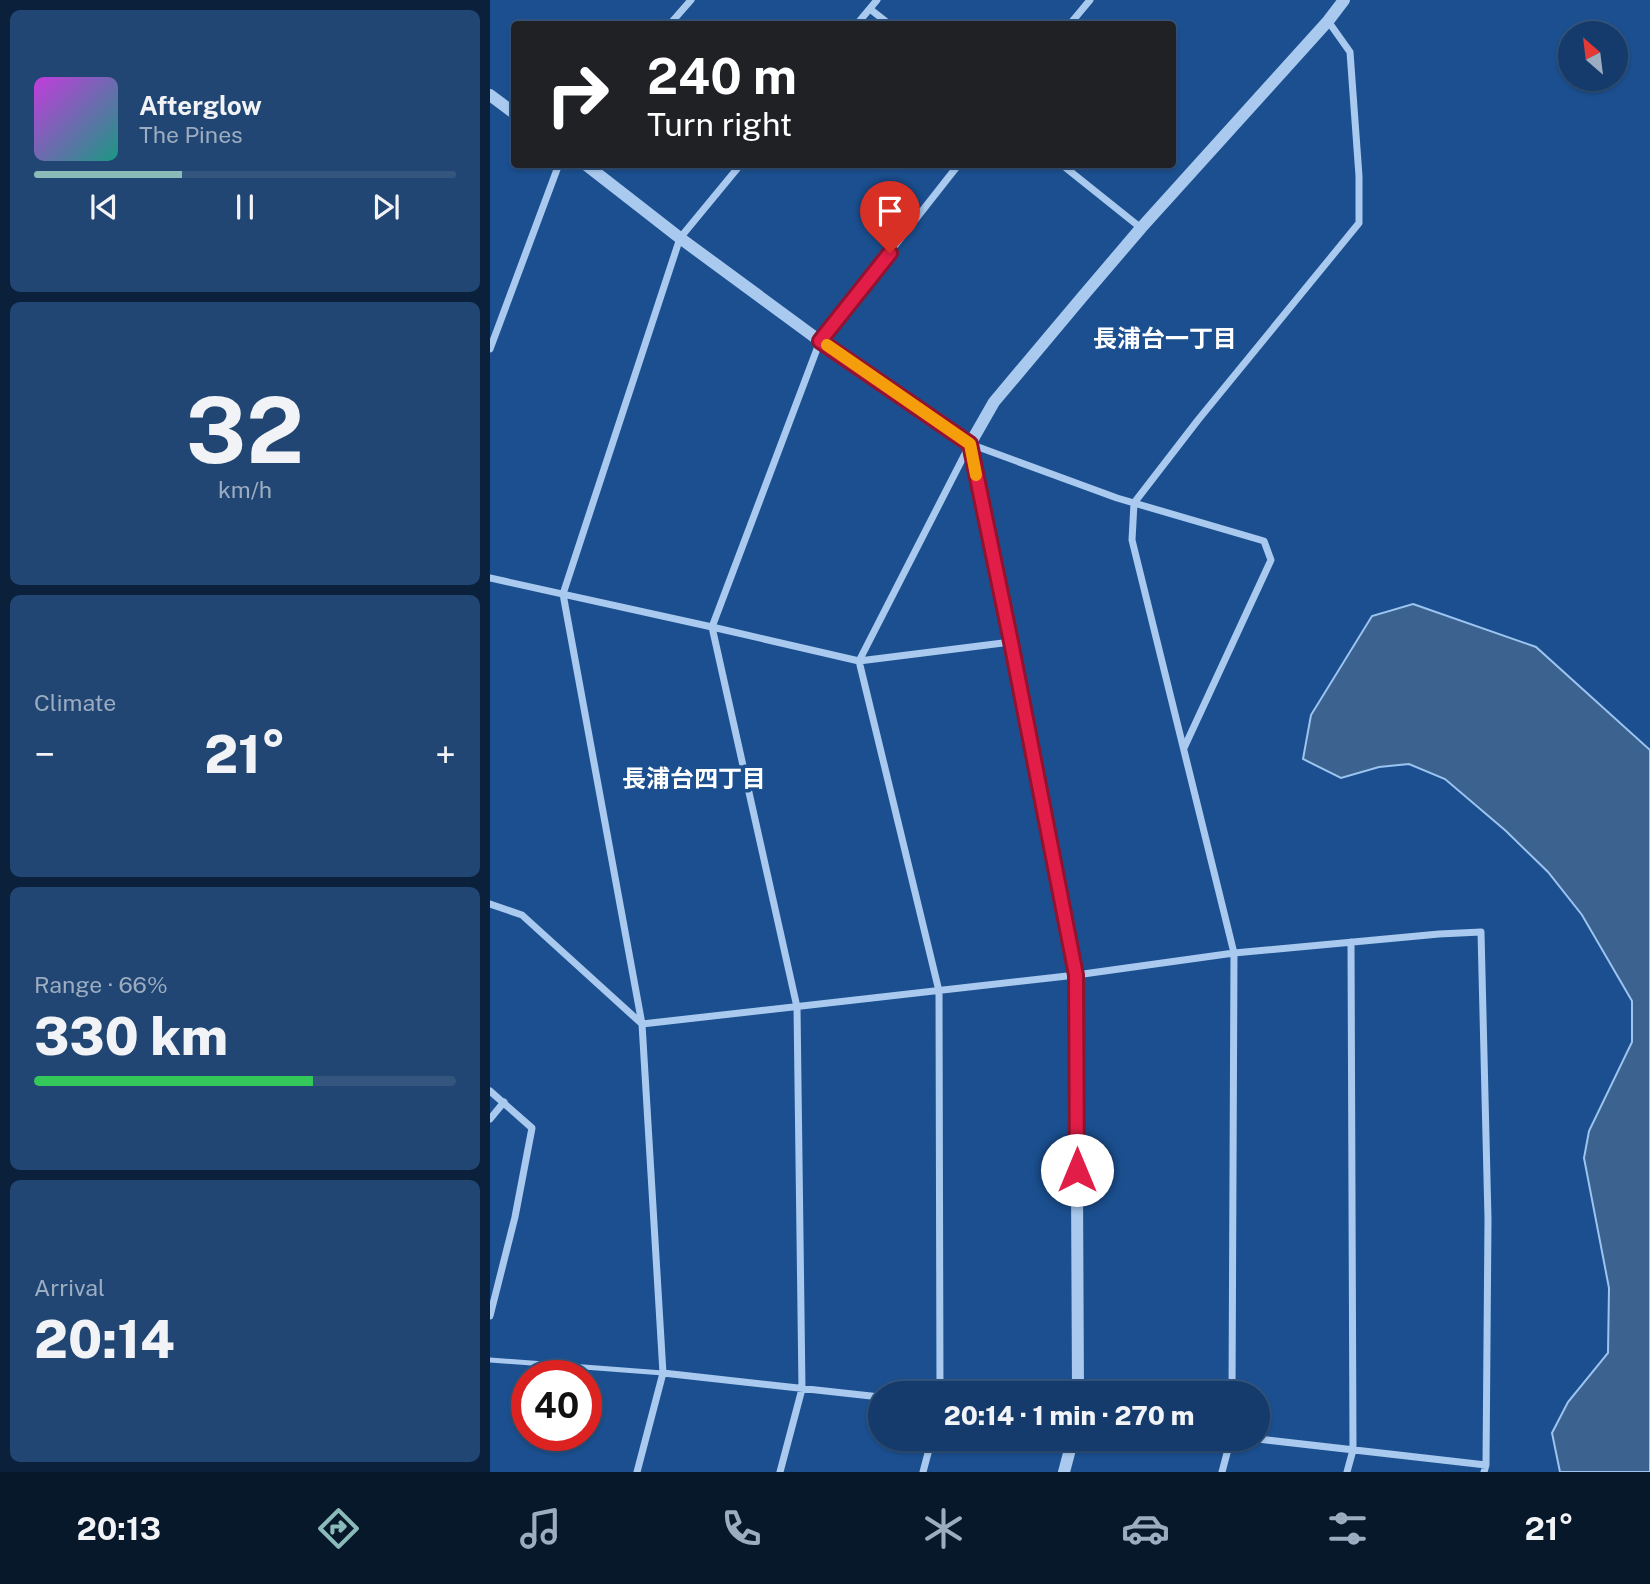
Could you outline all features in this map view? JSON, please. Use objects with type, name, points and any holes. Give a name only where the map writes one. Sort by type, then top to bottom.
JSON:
[{"type":"street","points":[[673,21],[691,0]]},
{"type":"street","points":[[860,21],[877,0]]},
{"type":"street","points":[[1072,21],[1090,0]]},
{"type":"street","points":[[940,1381],[939,991],[859,661],[970,444],[995,402],[1141,228],[1344,0]]},
{"type":"street","points":[[870,9],[885,21]]},
{"type":"street","points":[[1232,1381],[1234,953],[1132,540],[1134,503],[1206,409],[1359,223],[1359,176],[1350,52],[1328,21]]},
{"type":"street","points":[[490,95],[511,111]]},
{"type":"street","points":[[490,349],[558,168]]},
{"type":"street","points":[[589,168],[820,341],[970,444],[1117,498],[1264,541],[1271,560],[1184,748]]},
{"type":"street","points":[[637,1472],[663,1373],[642,1024],[563,594],[680,238],[738,168]]},
{"type":"street","points":[[780,1472],[802,1389],[797,1007],[712,627],[820,341],[956,168]]},
{"type":"street","points":[[1066,168],[1141,228]]},
{"type":"street","points":[[970,444],[1076,975],[1078,1381]]},
{"type":"street","points":[[490,578],[859,661],[1011,642]]},
{"type":"street","points":[[490,904],[522,915],[642,1024],[1076,975],[1234,953],[1481,932],[1488,1219],[1485,1469],[1270,1440]]},
{"type":"street","points":[[1347,1472],[1353,1450],[1351,942]]},
{"type":"street","points":[[490,1091],[531,1128],[515,1217],[490,1316]]},
{"type":"street","points":[[490,1119],[504,1102]]},
{"type":"street","points":[[663,1373],[868,1396]]},
{"type":"street","points":[[923,1472],[929,1451]]},
{"type":"street","points":[[1065,1472],[1070,1451]]},
{"type":"street","points":[[1222,1472],[1228,1451]]},
{"type":"lane","points":[[490,1360],[663,1373]]},
{"type":"water","points":[[1413,604],[1536,647],[1650,750],[1650,1472],[1560,1472],[1552,1433],[1568,1402],[1608,1353],[1609,1288],[1584,1158],[1589,1131],[1632,1042],[1632,1001],[1582,915],[1548,872],[1506,831],[1445,779],[1409,764],[1379,767],[1341,778],[1303,759],[1311,715],[1372,616]]},
{"type":"slow traffic","points":[[827,345],[970,444],[976,475]]},
{"type":"district","name":"長浦台一丁目","points":[[1165,339]]},
{"type":"district","name":"長浦台四丁目","points":[[694,779]]},
{"type":"route","points":[[890,253],[820,341],[970,444],[1076,975],[1077,1170]]}]
